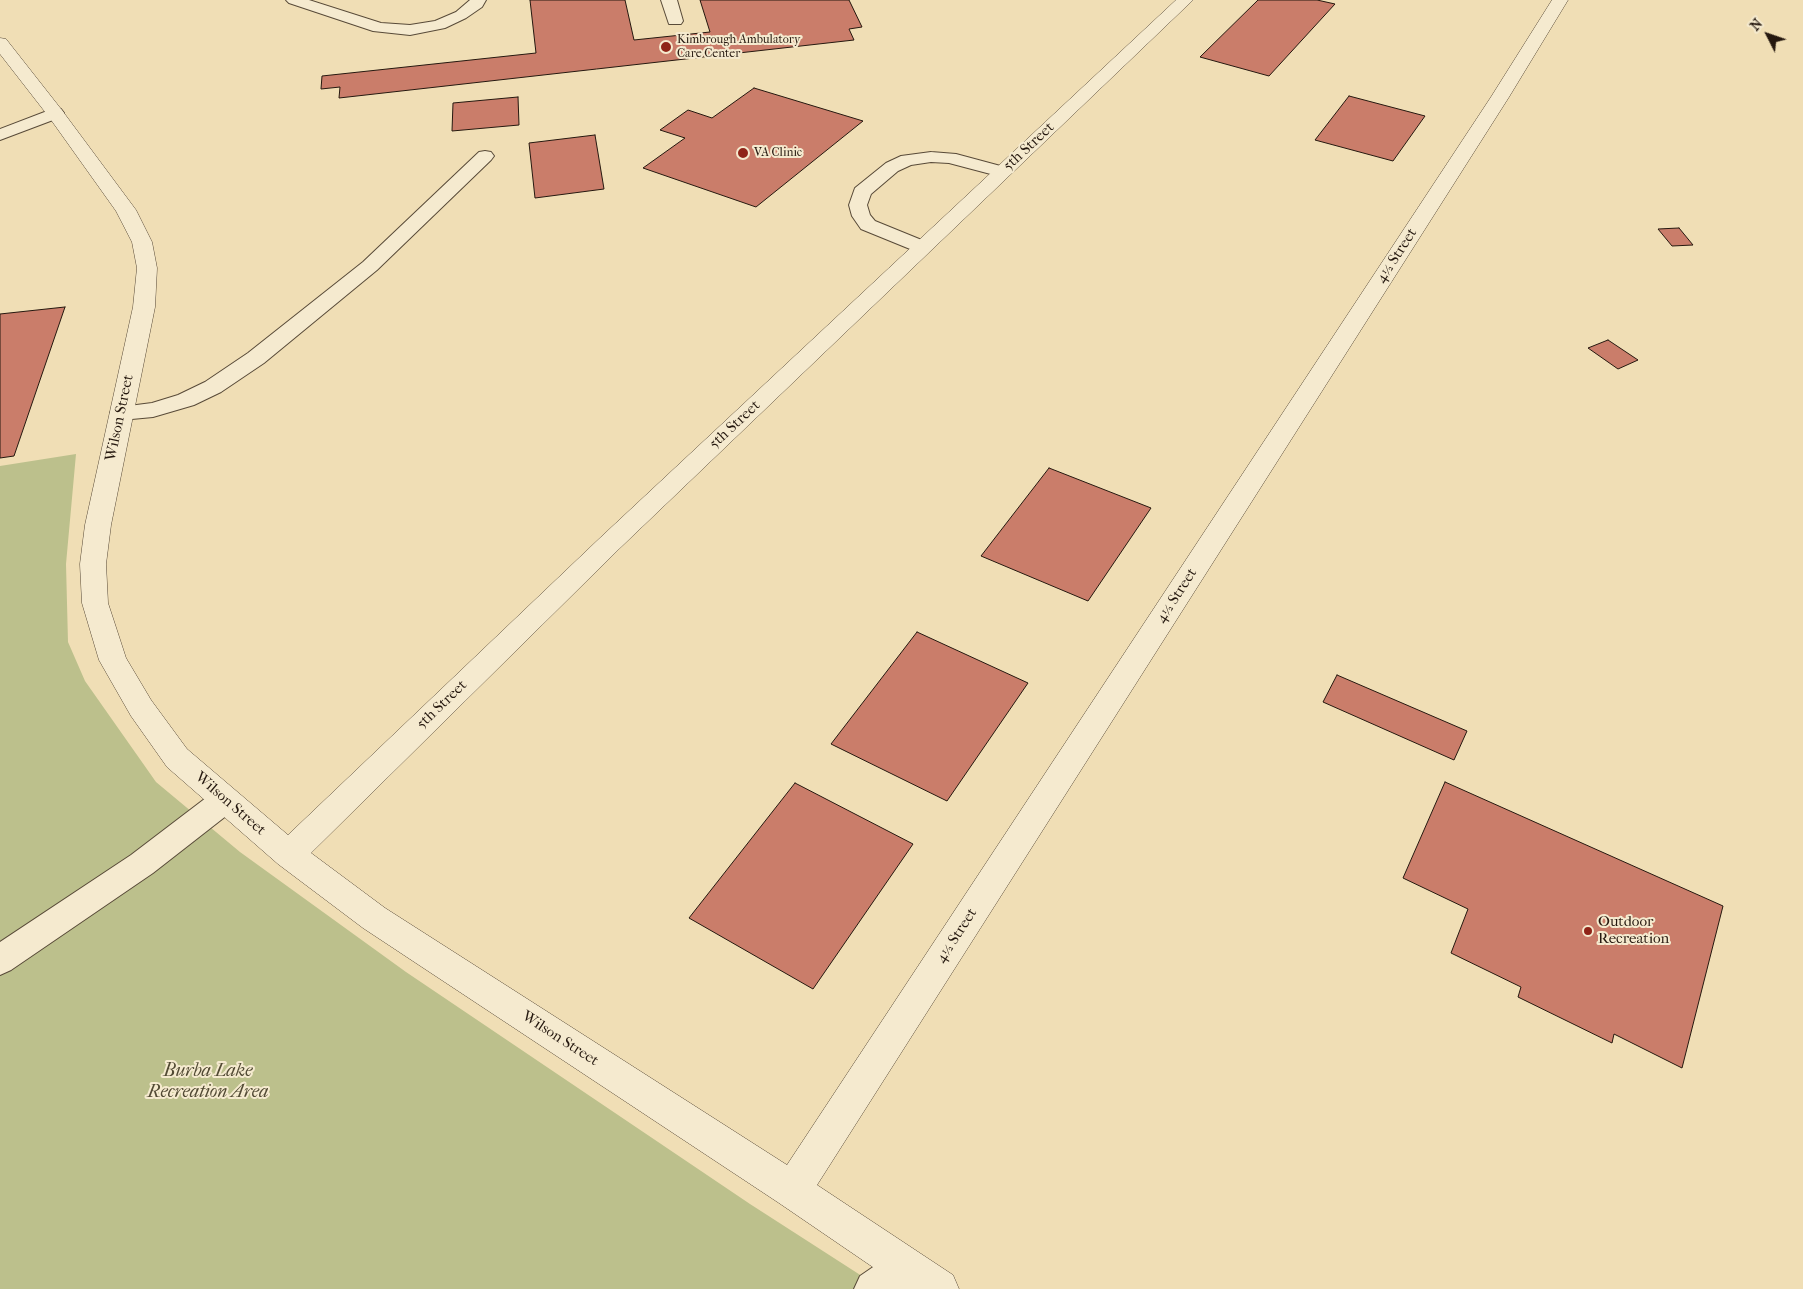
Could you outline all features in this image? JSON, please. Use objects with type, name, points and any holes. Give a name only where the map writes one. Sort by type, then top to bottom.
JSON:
[{"type":"street","name":"5th Street","points":[[289,854],[603,550],[1184,0]]},
{"type":"street","name":"4½ Street","points":[[792,1190],[1560,0]]},
{"type":"street","name":"Wilson Street","points":[[0,44],[55,113],[126,210],[144,250],[148,268],[144,307],[98,524],[93,564],[95,603],[113,660],[141,708],[177,758],[289,854],[374,918],[792,1190],[939,1289]]},
{"type":"lane","points":[[294,0],[379,28],[410,30],[439,25],[461,15],[478,4],[478,0]]},
{"type":"lane","points":[[669,0],[675,21]]},
{"type":"lane","points":[[0,135],[55,113]]},
{"type":"lane","points":[[122,413],[153,410],[186,400],[213,386],[256,358],[370,266],[485,156]]},
{"type":"lane","points":[[922,247],[868,224],[861,216],[858,205],[862,192],[892,167],[907,160],[931,157],[950,158],[1002,172]]},
{"type":"lane","points":[[0,960],[142,864],[225,800]]},
{"type":"lane","points":[[873,1289],[905,1267]]},
{"type":"green space","name":"Burba Lake Recreation Area","points":[[76,454],[66,564],[68,642],[85,681],[156,782],[240,852],[406,972],[750,1204],[882,1289],[0,1289],[0,466]]},
{"type":"building","name":"Kimbrough Ambulatory Care Center","points":[[530,0],[625,0],[634,40],[710,32],[700,0],[849,0],[862,27],[849,29],[854,40],[339,98],[340,87],[321,89],[322,76],[536,53]]},
{"type":"building","points":[[1258,0],[1317,0],[1335,4],[1269,76],[1200,57]]},
{"type":"building","name":"VA Clinic","points":[[754,88],[863,121],[756,207],[643,168],[685,138],[660,130],[688,110],[712,118]]},
{"type":"building","points":[[1349,96],[1425,116],[1393,161],[1315,140]]},
{"type":"building","points":[[518,97],[519,125],[452,131],[453,103]]},
{"type":"building","points":[[595,135],[604,189],[535,198],[529,143]]},
{"type":"building","points":[[1679,228],[1693,245],[1672,246],[1658,229]]},
{"type":"building","points":[[65,307],[14,456],[0,458],[0,314]]},
{"type":"building","points":[[1608,340],[1638,360],[1618,369],[1588,348]]},
{"type":"building","points":[[1049,468],[1151,508],[1088,601],[981,556]]},
{"type":"building","points":[[917,632],[1028,683],[947,801],[831,744]]},
{"type":"building","points":[[1337,675],[1467,731],[1454,760],[1323,702]]},
{"type":"building","name":"Outdoor Recreation","points":[[1445,782],[1723,906],[1682,1068],[1614,1034],[1612,1043],[1518,997],[1521,987],[1451,953],[1468,909],[1403,878]]},
{"type":"building","points":[[795,783],[913,844],[813,989],[689,918]]},
{"type":"place","name":"Kimbrough Ambulatory Care Center","points":[[666,47]]},
{"type":"place","name":"VA Clinic","points":[[743,153]]},
{"type":"place","name":"Outdoor Recreation","points":[[1588,931]]}]
